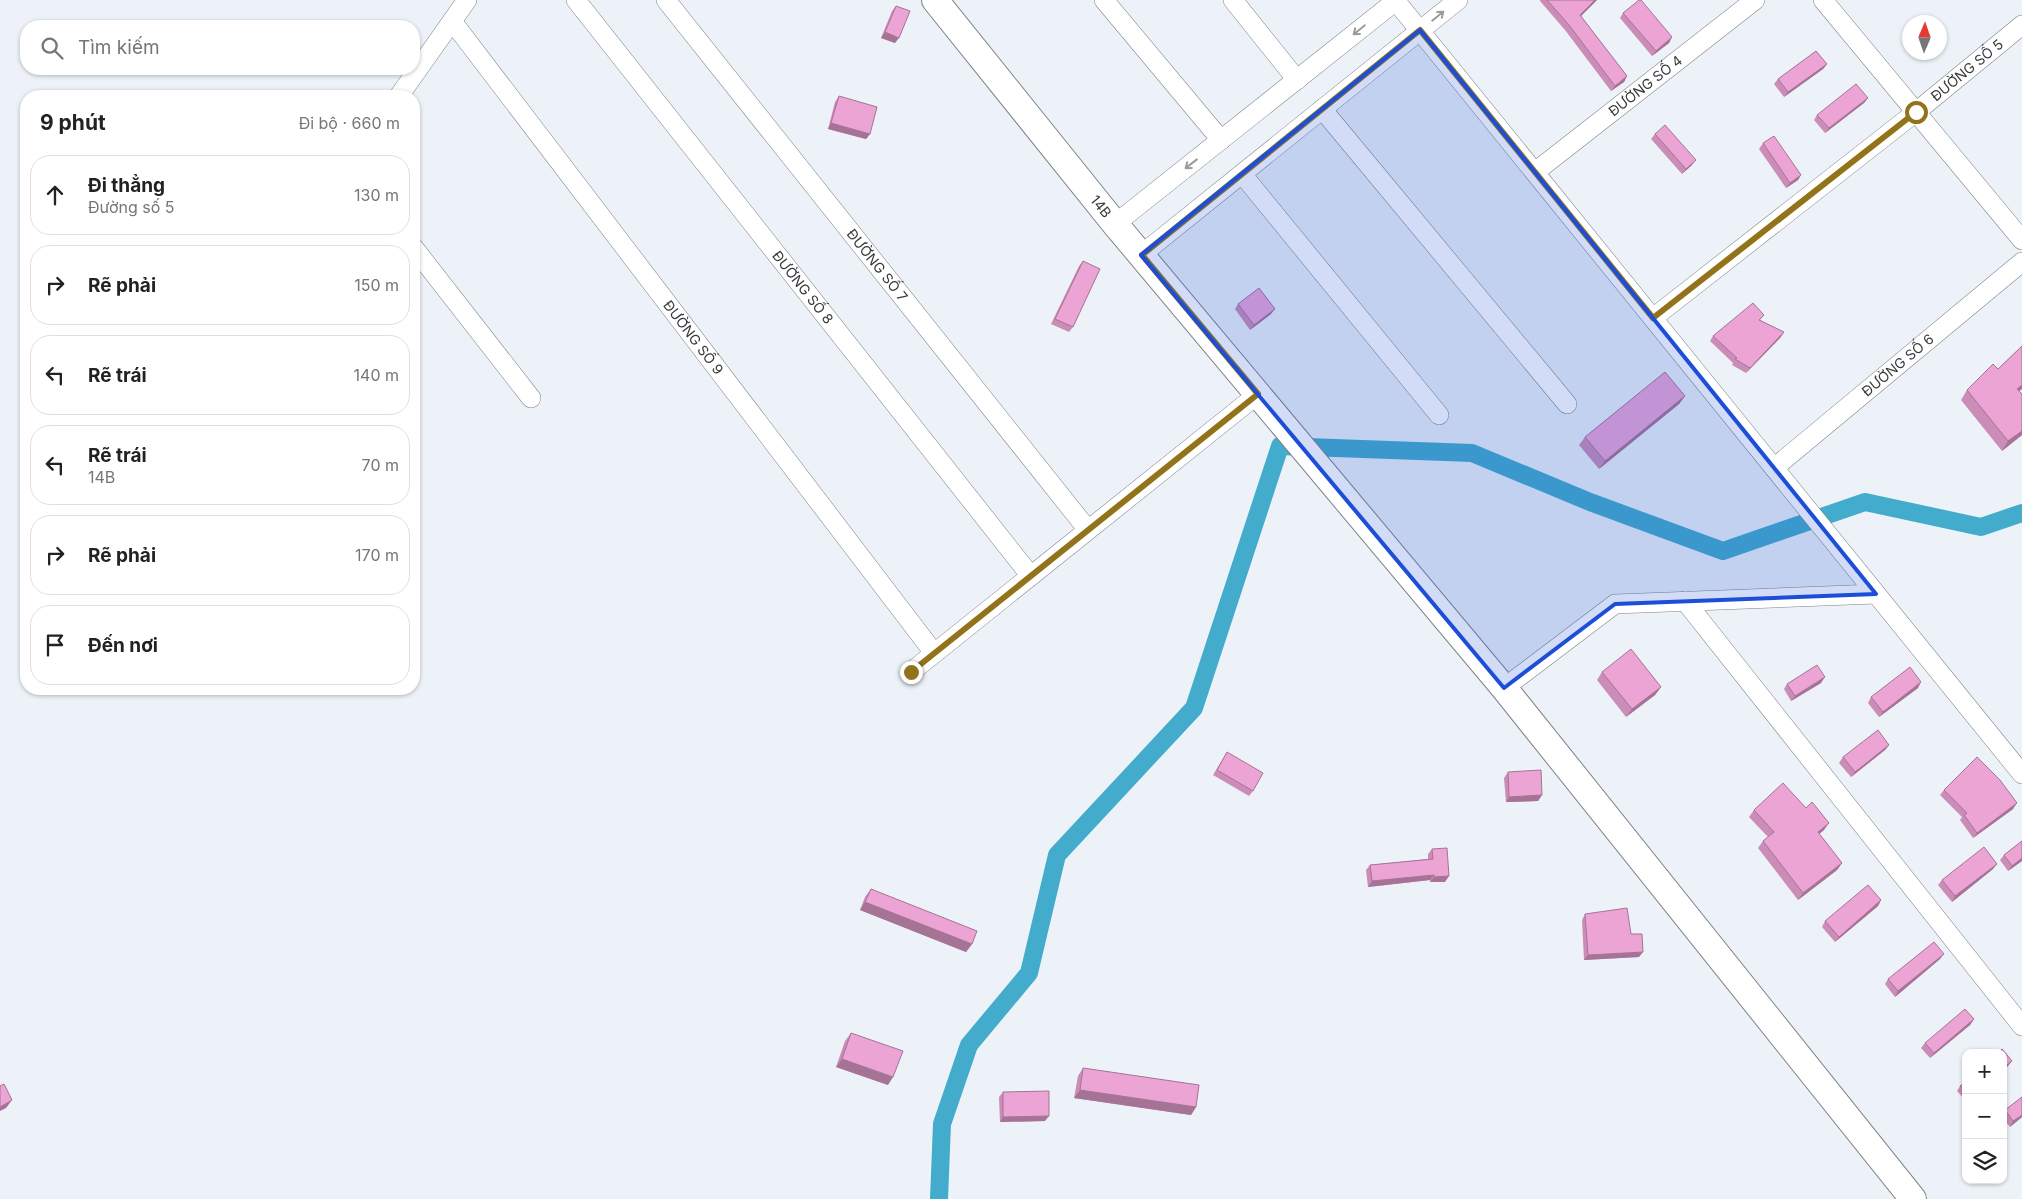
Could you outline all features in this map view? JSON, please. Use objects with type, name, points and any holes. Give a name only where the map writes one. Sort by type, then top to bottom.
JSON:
[{"type":"street","points":[[420,66],[467,0]]},
{"type":"street","name":"ĐƯỜNG SỐ 8","points":[[576,0],[1030,576]]},
{"type":"street","name":"ĐƯỜNG SỐ 7","points":[[666,0],[1088,530]]},
{"type":"street","name":"14B","points":[[935,0],[1116,224],[1504,688],[1913,1199]]},
{"type":"street","points":[[1104,0],[1221,140]]},
{"type":"street","points":[[1233,0],[1297,80]]},
{"type":"street","points":[[1116,224],[1396,0],[2022,774]]},
{"type":"street","points":[[1142,255],[1458,0]]},
{"type":"street","name":"ĐƯỜNG SỐ 4","points":[[1534,172],[1755,0]]},
{"type":"street","points":[[1823,0],[2022,240]]},
{"type":"street","name":"ĐƯỜNG SỐ 9","points":[[452,21],[934,653]]},
{"type":"street","name":"ĐƯỜNG SỐ 5","points":[[1653,318],[1916,112],[2022,25]]},
{"type":"street","points":[[403,90],[414,75]]},
{"type":"street","points":[[1322,109],[1567,404]]},
{"type":"street","points":[[1242,174],[1439,415]]},
{"type":"street","points":[[420,256],[531,398]]},
{"type":"street","name":"ĐƯỜNG SỐ 6","points":[[1774,468],[2022,262]]},
{"type":"street","points":[[911,672],[1088,530],[1265,402]]},
{"type":"street","points":[[1504,688],[1615,604],[1876,594]]},
{"type":"street","points":[[1685,601],[2022,1026]]},
{"type":"highlighted area","points":[[1420,30],[1876,594],[1615,604],[1504,688],[1141,255]]},
{"type":"building","points":[[1547,0],[1595,0],[1580,15],[1627,76],[1615,86],[1569,25]]},
{"type":"building","points":[[1639,0],[1672,37],[1656,51],[1623,13]]},
{"type":"building","points":[[896,6],[910,11],[899,38],[885,32]]},
{"type":"building","points":[[1816,51],[1827,64],[1788,92],[1778,79]]},
{"type":"building","points":[[1856,84],[1868,98],[1829,128],[1817,115]]},
{"type":"building","points":[[839,96],[877,107],[870,134],[831,123]]},
{"type":"building","points":[[1665,125],[1696,160],[1686,169],[1655,134]]},
{"type":"building","points":[[1774,136],[1801,175],[1790,183],[1763,143]]},
{"type":"building","points":[[1083,261],[1100,269],[1073,327],[1055,319]]},
{"type":"building","points":[[1259,288],[1275,309],[1254,325],[1238,304]]},
{"type":"building","points":[[1753,303],[1764,315],[1759,320],[1784,332],[1750,368],[1735,359],[1737,358],[1713,336]]},
{"type":"building","points":[[2022,346],[2022,385],[2017,389],[2022,394],[2022,431],[2008,441],[1967,390],[1993,364],[1998,369]]},
{"type":"building","points":[[1665,372],[1685,396],[1605,461],[1585,437]]},
{"type":"building","points":[[1631,649],[1661,687],[1632,709],[1602,672]]},
{"type":"building","points":[[1817,665],[1825,677],[1795,696],[1787,684]]},
{"type":"building","points":[[1910,667],[1921,682],[1883,712],[1871,697]]},
{"type":"building","points":[[1878,730],[1889,745],[1855,772],[1843,757]]},
{"type":"building","points":[[1227,752],[1263,773],[1253,791],[1217,770]]},
{"type":"building","points":[[1977,757],[2000,780],[2017,803],[1977,833],[1964,815],[1967,813],[1944,790]]},
{"type":"building","points":[[1541,770],[1542,795],[1509,797],[1508,772]]},
{"type":"building","points":[[1783,783],[1806,808],[1812,802],[1829,823],[1818,832],[1842,863],[1803,893],[1763,841],[1774,832],[1754,810]]},
{"type":"building","points":[[2022,841],[2022,858],[2012,866],[2004,855]]},
{"type":"building","points":[[1984,847],[1997,864],[1955,896],[1942,880]]},
{"type":"building","points":[[1447,848],[1449,876],[1434,877],[1434,875],[1372,881],[1370,865],[1433,859],[1432,849]]},
{"type":"building","points":[[1868,885],[1881,900],[1839,937],[1825,921]]},
{"type":"building","points":[[871,889],[977,931],[972,944],[865,902]]},
{"type":"building","points":[[1627,908],[1631,934],[1642,934],[1643,952],[1588,955],[1585,914]]},
{"type":"building","points":[[1934,942],[1944,954],[1898,991],[1888,979]]},
{"type":"building","points":[[1965,1009],[1974,1019],[1934,1053],[1925,1043]]},
{"type":"building","points":[[851,1033],[903,1051],[893,1077],[842,1059]]},
{"type":"building","points":[[2007,1055],[2012,1061],[2007,1065]]},
{"type":"building","points":[[1083,1068],[1199,1085],[1196,1107],[1080,1090]]},
{"type":"building","points":[[4,1084],[12,1100],[0,1107],[0,1086]]},
{"type":"building","points":[[1049,1091],[1049,1116],[1003,1117],[1003,1092]]},
{"type":"building","points":[[2022,1097],[2022,1115],[2013,1121],[2007,1113],[2007,1108]]},
{"type":"waterway","points":[[939,1199],[942,1124],[969,1045],[1029,973],[1057,855],[1194,708],[1280,446],[1472,453],[1590,502],[1723,551],[1865,502],[1981,527],[2022,513]]},
{"type":"route","points":[[911,672],[1258,394],[1142,255],[1420,30],[1653,318],[1916,112]]}]
